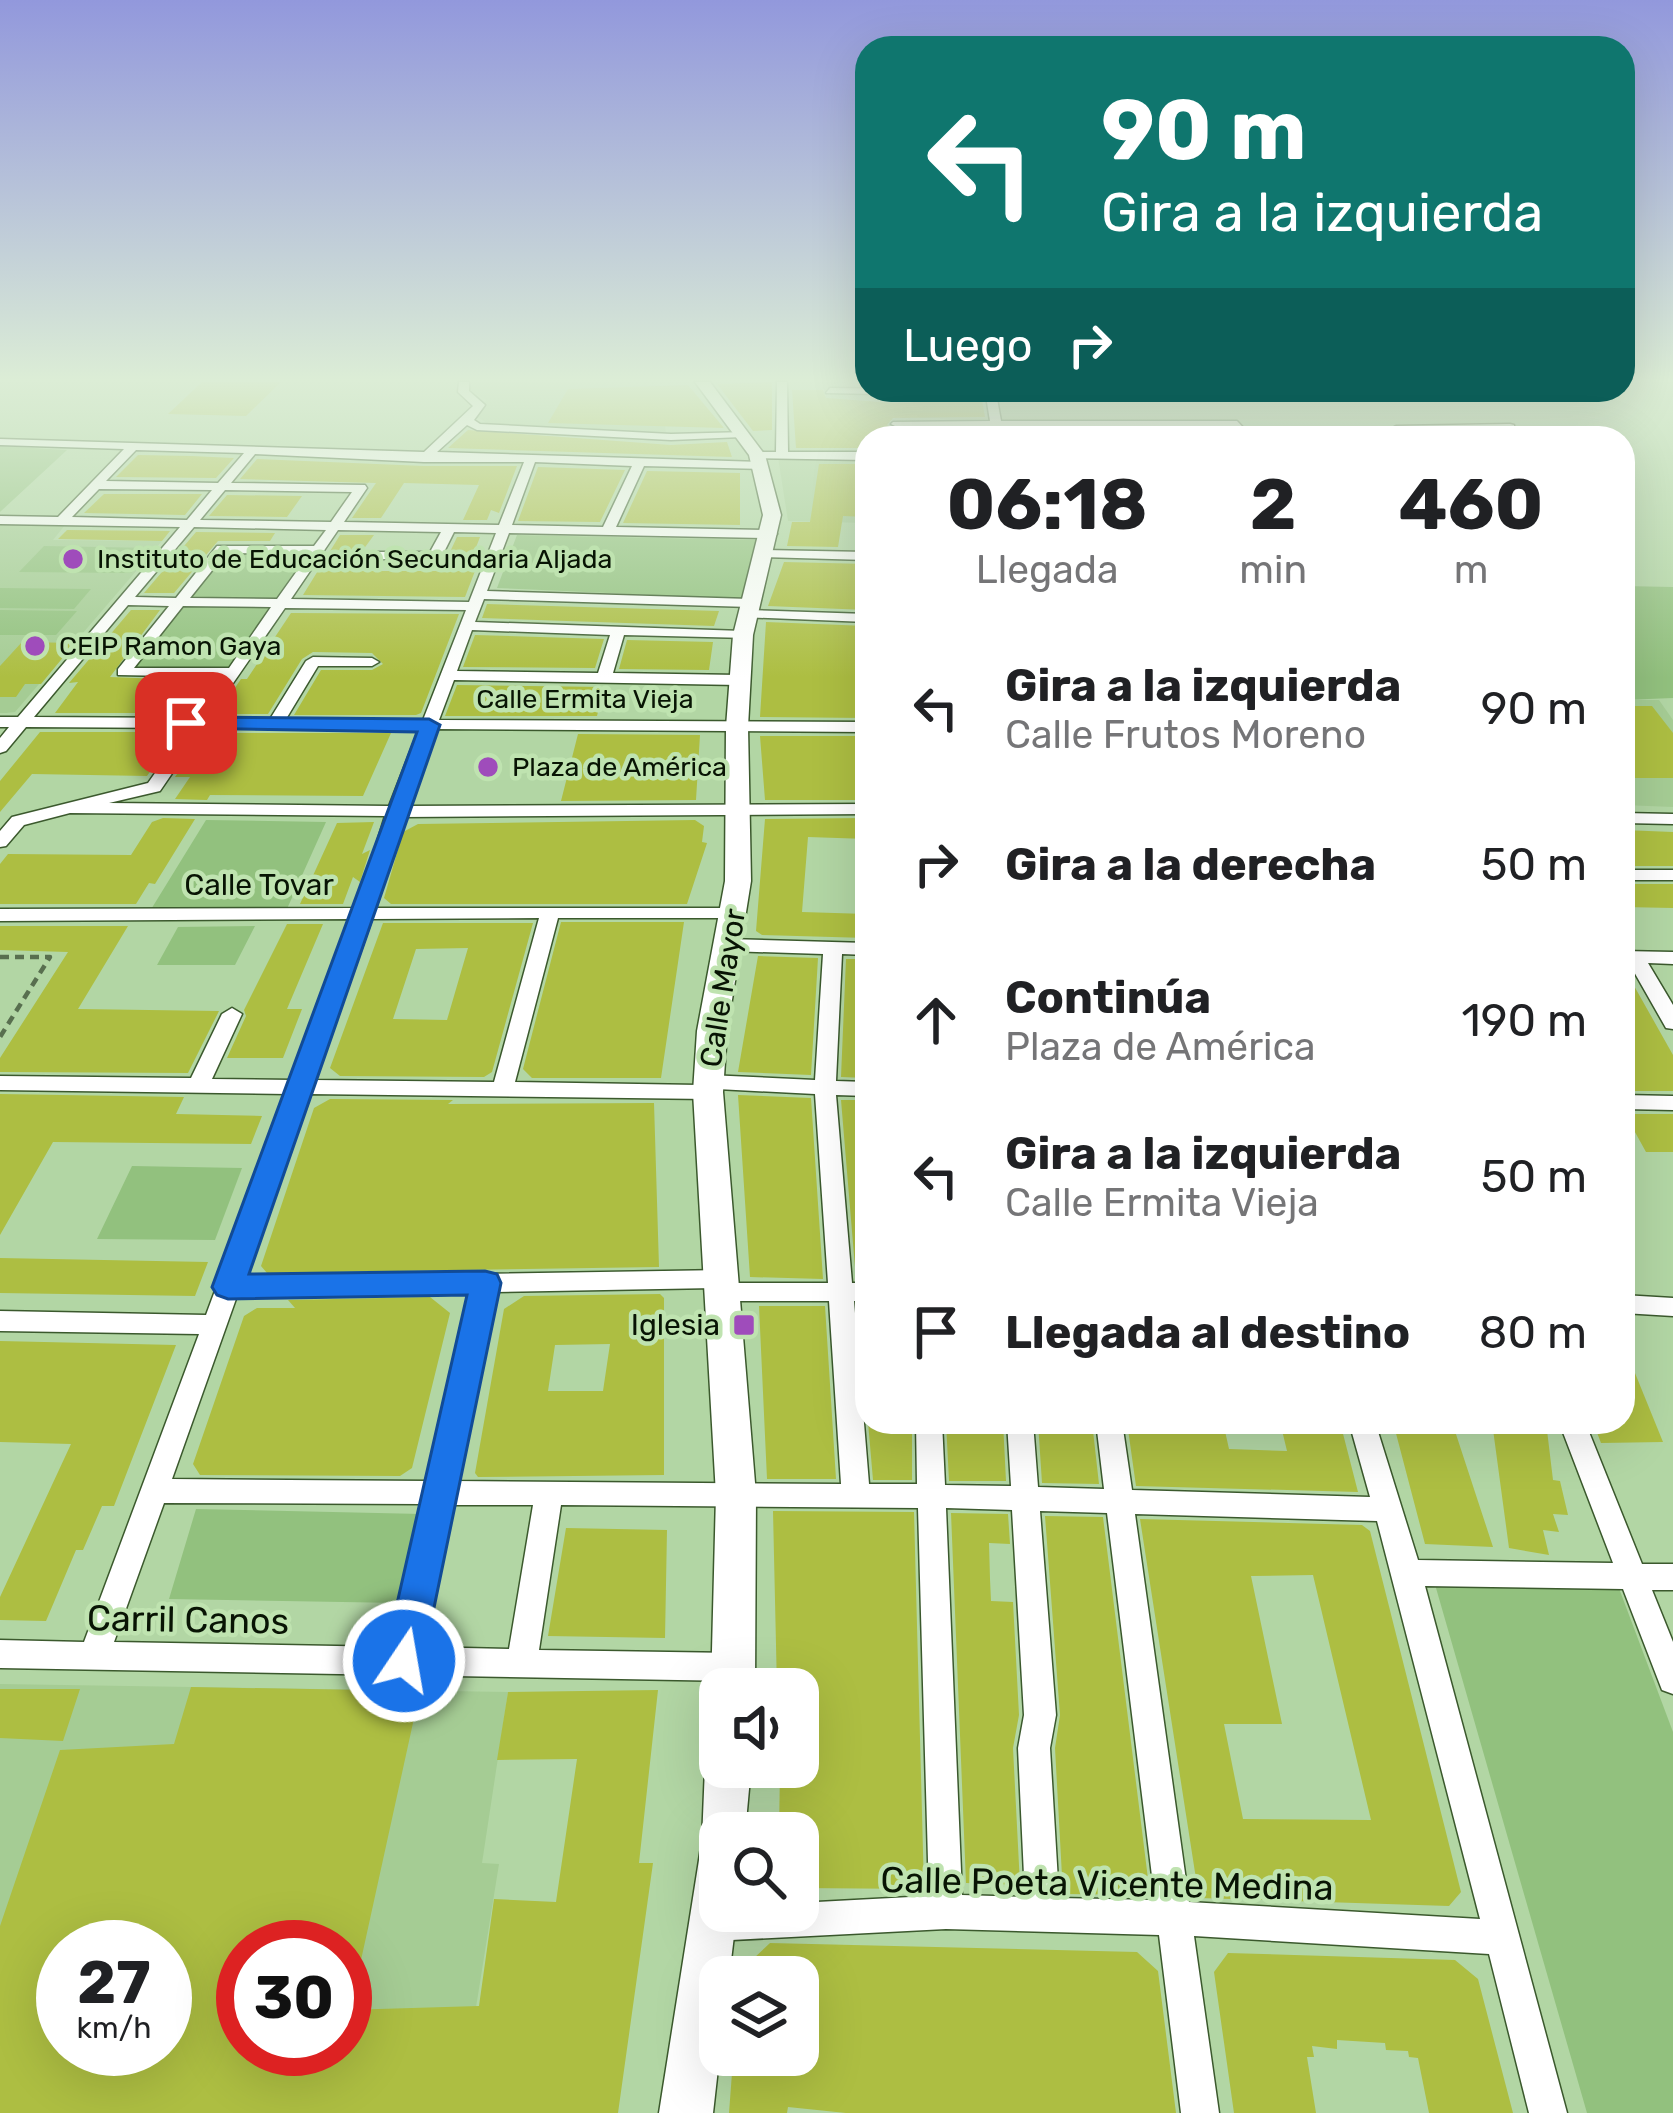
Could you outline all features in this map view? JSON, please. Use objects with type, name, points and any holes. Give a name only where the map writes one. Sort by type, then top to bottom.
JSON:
[{"type":"main road","name":"Calle Mayor","points":[[734,1668],[736,1495],[708,1087],[734,912],[740,812],[739,680],[747,618],[767,544],[771,505],[766,481]]},
{"type":"main road","points":[[686,2113],[712,1932]]},
{"type":"street","points":[[61,520],[99,481]]},
{"type":"street","points":[[0,748],[226,481]]},
{"type":"street","points":[[297,487],[303,481]]},
{"type":"street","points":[[94,1656],[364,915],[395,812],[523,481]]},
{"type":"street","points":[[608,530],[631,481]]},
{"type":"street","points":[[0,842],[9,820],[154,787],[362,488],[95,485]]},
{"type":"street","points":[[0,520],[608,530],[855,555]]},
{"type":"street","points":[[377,555],[435,556],[450,527]]},
{"type":"street","points":[[234,673],[123,672],[222,549],[319,550]]},
{"type":"street","points":[[123,601],[620,599],[747,618]]},
{"type":"street","points":[[604,678],[620,599]]},
{"type":"street","points":[[468,626],[613,631],[747,618],[855,618]]},
{"type":"street","points":[[275,724],[313,661],[372,662]]},
{"type":"street","points":[[448,675],[739,680]]},
{"type":"street","name":"Calle Ermita Vieja","points":[[0,722],[855,727]]},
{"type":"street","points":[[68,808],[855,809]]},
{"type":"street","points":[[1635,818],[1673,819]]},
{"type":"street","points":[[1635,874],[1673,875]]},
{"type":"street","name":"Calle Tovar","points":[[0,915],[734,912]]},
{"type":"street","points":[[503,1088],[550,914]]},
{"type":"street","points":[[728,945],[855,949]]},
{"type":"street","points":[[833,948],[825,1088],[854,1292],[855,1394]]},
{"type":"street","points":[[1635,957],[1673,958]]},
{"type":"street","points":[[1635,966],[1673,1024]]},
{"type":"street","points":[[199,1084],[232,1014]]},
{"type":"street","points":[[0,1083],[855,1089]]},
{"type":"street","points":[[1635,1102],[1673,1102]]},
{"type":"street","points":[[228,1287],[485,1283],[854,1292]]},
{"type":"street","points":[[404,1661],[485,1283]]},
{"type":"street","points":[[1635,1305],[1673,1307]]},
{"type":"street","points":[[0,1321],[214,1325]]},
{"type":"street","points":[[855,1434],[856,1496]]},
{"type":"street","points":[[929,1434],[946,1912]]},
{"type":"street","points":[[1021,1434],[1040,1715],[1034,1748],[1043,1914]]},
{"type":"street","points":[[1110,1434],[1200,2113]]},
{"type":"street","points":[[1365,1434],[1548,2113]]},
{"type":"street","points":[[1577,1434],[1673,1680]]},
{"type":"street","points":[[154,1491],[932,1496],[1385,1509]]},
{"type":"street","points":[[522,1663],[549,1494]]},
{"type":"street","points":[[1406,1573],[1673,1577]]},
{"type":"street","name":"Carril Canos","points":[[0,1654],[522,1663],[699,1676]]},
{"type":"street","name":"Calle Poeta Vicente Medina","points":[[819,1919],[946,1912],[1043,1914],[1499,1937]]},
{"type":"path","points":[[0,957],[50,957],[0,1037]]},
{"type":"shaded area","points":[[0,481],[34,481],[0,512]]},
{"type":"shaded area","points":[[782,481],[855,481],[855,523],[788,521]]},
{"type":"shaded area","points":[[0,525],[65,525],[53,540],[162,541],[15,712],[6,713],[0,713]]},
{"type":"shaded area","points":[[517,535],[760,540],[742,599],[497,588]]},
{"type":"shaded area","points":[[44,546],[153,548],[131,573],[19,572]]},
{"type":"shaded area","points":[[222,549],[319,550],[234,673],[123,672]]},
{"type":"shaded area","points":[[1635,586],[1673,587],[1673,698],[1635,700]]},
{"type":"shaded area","points":[[0,588],[91,589],[74,609],[0,608]]},
{"type":"shaded area","points":[[0,610],[77,611],[56,635],[0,635]]},
{"type":"shaded area","points":[[1635,700],[1659,700],[1673,720],[1673,807],[1635,805]]},
{"type":"shaded area","points":[[206,820],[326,822],[286,911],[150,911]]},
{"type":"shaded area","points":[[255,926],[235,965],[157,965],[178,927]]},
{"type":"shaded area","points":[[132,1166],[242,1168],[215,1240],[97,1239]]},
{"type":"shaded area","points":[[196,1509],[422,1514],[401,1603],[169,1599]]},
{"type":"shaded area","points":[[1434,1581],[1617,1583],[1673,1732],[1673,2113],[1587,2113]]},
{"type":"shaded area","points":[[0,1684],[508,1692],[482,1863],[499,1864],[459,2113],[0,2113]]},
{"type":"building","points":[[295,481],[511,481],[499,513],[491,510],[487,520],[463,520],[479,485],[404,483],[381,518],[352,518],[376,483]]},
{"type":"building","points":[[533,481],[620,481],[600,522],[518,521]]},
{"type":"building","points":[[643,481],[740,481],[740,525],[623,523]]},
{"type":"building","points":[[816,481],[855,481],[855,516],[843,516],[838,547],[787,546],[792,522],[810,522]]},
{"type":"building","points":[[104,494],[202,494],[185,515],[84,513]]},
{"type":"building","points":[[227,495],[302,496],[287,517],[209,516]]},
{"type":"building","points":[[67,530],[170,531],[162,541],[58,539]]},
{"type":"building","points":[[196,532],[275,533],[270,541],[218,541],[174,593],[144,593]]},
{"type":"building","points":[[340,535],[374,535],[360,554],[367,554],[357,571],[441,571],[457,537],[480,537],[467,571],[475,571],[465,597],[303,595]]},
{"type":"building","points":[[784,562],[855,564],[855,610],[768,606]]},
{"type":"building","points":[[487,604],[719,611],[714,626],[482,618]]},
{"type":"building","points":[[131,610],[160,610],[110,677],[214,681],[192,713],[55,713],[78,682],[69,683]]},
{"type":"building","points":[[291,613],[459,614],[421,713],[294,715],[321,670],[372,670],[383,664],[372,653],[313,652],[302,659],[268,714],[217,714]]},
{"type":"building","points":[[766,622],[855,626],[855,718],[760,717]]},
{"type":"building","points":[[475,635],[604,639],[595,668],[463,667]]},
{"type":"building","points":[[627,640],[713,642],[709,670],[619,669]]},
{"type":"building","points":[[22,642],[75,643],[41,684],[25,684],[16,697],[0,697],[0,666]]},
{"type":"building","points":[[457,685],[604,687],[597,716],[445,716]]},
{"type":"building","points":[[1635,706],[1652,706],[1673,733],[1673,778],[1635,778]]},
{"type":"building","points":[[40,732],[178,732],[147,776],[32,774],[0,812],[0,781]]},
{"type":"building","points":[[205,733],[391,733],[363,796],[175,799],[190,777],[175,777]]},
{"type":"building","points":[[578,734],[700,735],[696,800],[561,801]]},
{"type":"building","points":[[760,736],[855,736],[855,800],[765,800]]},
{"type":"building","points":[[855,818],[855,839],[808,837],[802,912],[855,914],[855,938],[756,931],[765,819]]},
{"type":"building","points":[[195,819],[155,884],[149,883],[136,904],[0,904],[0,864],[8,854],[131,855],[152,822]]},
{"type":"building","points":[[695,820],[704,826],[702,842],[707,843],[687,904],[391,904],[384,898],[403,832],[418,824]]},
{"type":"building","points":[[374,822],[362,854],[370,850],[360,882],[353,877],[343,904],[300,904],[337,823]]},
{"type":"building","points":[[1635,830],[1673,832],[1673,866],[1635,866]]},
{"type":"building","points":[[1635,884],[1673,884],[1673,908],[1635,907]]},
{"type":"building","points":[[561,922],[684,922],[661,1078],[532,1078],[523,1069]]},
{"type":"building","points":[[383,923],[533,923],[492,1072],[484,1077],[340,1076],[330,1068]],"holes":[[[468,948],[447,1020],[393,1019],[416,949]]]},
{"type":"building","points":[[287,924],[323,924],[287,1009],[302,1009],[283,1058],[227,1058],[246,1016],[244,1010]]},
{"type":"building","points":[[0,926],[128,926],[78,1009],[219,1011],[188,1073],[0,1072],[0,1058],[68,952],[0,950]]},
{"type":"building","points":[[758,956],[818,958],[811,1075],[738,1072]]},
{"type":"building","points":[[846,959],[855,959],[855,1078],[841,1077]]},
{"type":"building","points":[[1635,988],[1673,1055],[1673,1091],[1635,1091]]},
{"type":"building","points":[[0,1094],[184,1097],[176,1114],[262,1116],[251,1144],[53,1142],[0,1235]]},
{"type":"building","points":[[738,1095],[811,1098],[823,1279],[750,1277]]},
{"type":"building","points":[[330,1099],[654,1103],[659,1267],[267,1273],[261,1266],[314,1108]]},
{"type":"building","points":[[841,1100],[855,1100],[855,1267]]},
{"type":"building","points":[[1635,1114],[1673,1114],[1673,1152],[1646,1152],[1635,1132]]},
{"type":"building","points":[[0,1258],[208,1262],[195,1296],[0,1293]]},
{"type":"building","points":[[660,1294],[664,1298],[664,1475],[478,1477],[504,1309],[524,1296]],"holes":[[[610,1344],[603,1391],[548,1391],[555,1345]]]},
{"type":"building","points":[[430,1297],[450,1313],[412,1468],[400,1476],[200,1475],[193,1464],[244,1316],[257,1308],[295,1308],[288,1300]]},
{"type":"building","points":[[759,1306],[825,1306],[836,1479],[767,1479]]},
{"type":"building","points":[[0,1341],[176,1345],[114,1506],[102,1506],[83,1550],[76,1550],[46,1621],[0,1620],[0,1597],[71,1444],[0,1442]]},
{"type":"building","points":[[1635,1373],[1663,1442],[1601,1443],[1598,1434],[1635,1434]]},
{"type":"building","points":[[869,1434],[912,1434],[912,1480],[873,1480]]},
{"type":"building","points":[[947,1434],[1004,1434],[1006,1481],[949,1481]]},
{"type":"building","points":[[1039,1434],[1093,1434],[1099,1484],[1042,1483]]},
{"type":"building","points":[[1129,1434],[1226,1434],[1229,1449],[1287,1451],[1283,1434],[1343,1434],[1358,1492],[1136,1486]]},
{"type":"building","points":[[1396,1434],[1456,1434],[1493,1547],[1425,1544]]},
{"type":"building","points":[[1494,1434],[1547,1434],[1553,1480],[1560,1481],[1568,1515],[1553,1514],[1559,1532],[1543,1530],[1549,1555],[1509,1548]]},
{"type":"building","points":[[773,1511],[914,1512],[924,1889],[819,1888],[819,1812],[779,1812],[780,1788],[819,1788],[819,1668],[777,1668]]},
{"type":"building","points":[[951,1513],[1008,1514],[1010,1544],[989,1543],[990,1579],[991,1601],[1013,1602],[1019,1715],[1013,1748],[1020,1885],[966,1883]]},
{"type":"building","points":[[1045,1516],[1103,1517],[1150,1895],[1063,1894],[1055,1748],[1060,1715]]},
{"type":"building","points":[[1140,1519],[1362,1525],[1370,1531],[1461,1892],[1449,1906],[1199,1898]],"holes":[[[1313,1575],[1371,1820],[1243,1819],[1224,1724],[1282,1724],[1251,1576]]]},
{"type":"building","points":[[566,1528],[667,1530],[665,1638],[548,1636]]},
{"type":"building","points":[[191,1687],[420,1691],[370,1920],[216,1920],[216,2076],[372,2076],[372,2009],[479,2006],[494,1899],[556,1902],[577,1759],[497,1760],[508,1692],[658,1690],[639,1863],[653,1863],[618,2113],[0,2113],[0,1926],[60,1750],[174,1744]]},
{"type":"building","points":[[0,1689],[80,1689],[63,1741],[0,1738]]},
{"type":"building","points":[[770,1943],[1137,1952],[1158,1971],[1176,2113],[846,2113],[788,2107],[787,2113],[729,2113],[732,2076],[819,2076],[819,1956],[756,1956]]},
{"type":"building","points":[[1228,1953],[1455,1960],[1478,1979],[1513,2113],[1429,2113],[1418,2058],[1409,2057],[1408,2051],[1386,2050],[1385,2043],[1337,2040],[1337,2049],[1312,2046],[1314,2057],[1307,2057],[1316,2113],[1234,2113],[1214,1972]]},
{"type":"place","name":"Instituto de Educación Secundaria Aljada","points":[[73,559]]},
{"type":"place","name":"CEIP Ramon Gaya","points":[[35,646]]},
{"type":"place","name":"Plaza de América","points":[[488,767]]},
{"type":"place","name":"Iglesia","points":[[744,1325]]},
{"type":"route","points":[[186,723],[429,725],[228,1287],[485,1283],[404,1661]]}]
